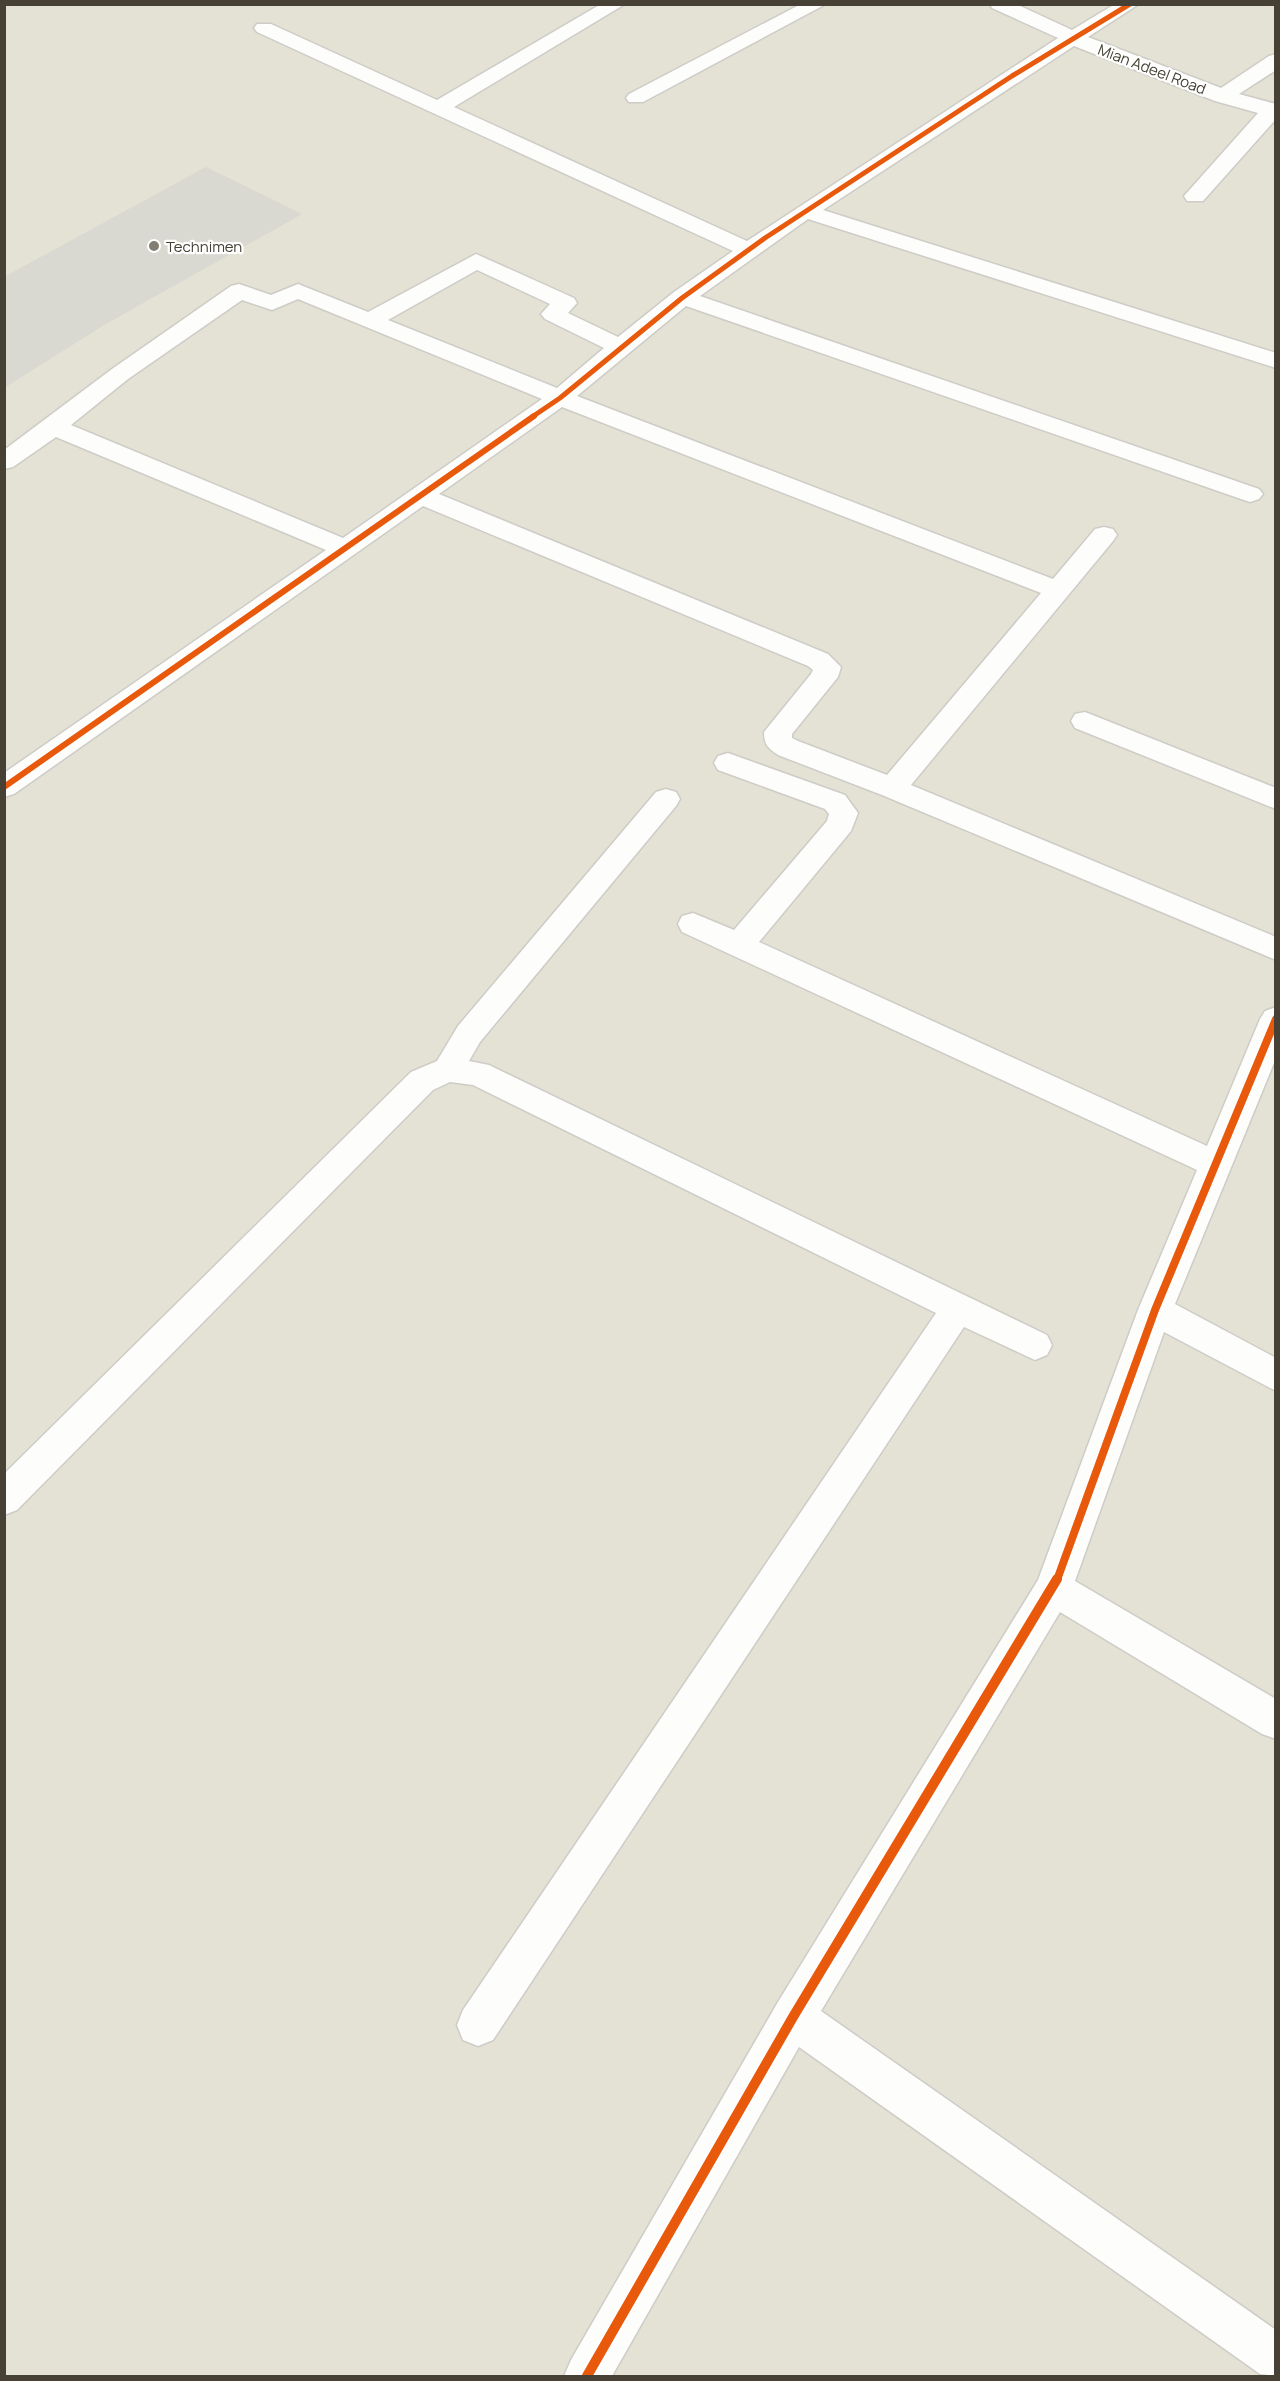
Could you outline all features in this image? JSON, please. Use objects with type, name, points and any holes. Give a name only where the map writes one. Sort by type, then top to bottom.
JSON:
[{"type":"street","points":[[438,108],[616,4]]},
{"type":"street","points":[[636,98],[817,4]]},
{"type":"street","name":"Mian Adeel Road","points":[[999,4],[1070,38],[1222,96],[1274,110]]},
{"type":"street","points":[[4,787],[560,398],[618,346],[747,249],[1070,38],[1130,4]]},
{"type":"street","points":[[264,28],[747,249]]},
{"type":"street","points":[[1222,96],[1275,60]]},
{"type":"street","points":[[1195,196],[1274,110]]},
{"type":"street","points":[[805,211],[1275,361]]},
{"type":"street","points":[[372,319],[476,261],[566,303],[553,314],[618,346]]},
{"type":"street","points":[[4,462],[54,427],[120,374],[239,291],[272,303],[298,291],[372,319],[560,398],[1057,590]]},
{"type":"street","points":[[682,297],[1250,494]]},
{"type":"street","points":[[54,427],[344,548]]},
{"type":"street","points":[[419,495],[818,660],[826,667],[824,677],[778,732],[778,741],[788,748],[892,788],[1275,949]]},
{"type":"street","points":[[892,788],[1104,535]]},
{"type":"street","points":[[1084,721],[1275,799]]},
{"type":"street","points":[[728,764],[835,802],[844,813],[841,824],[739,945]]},
{"type":"street","points":[[448,1070],[470,1034],[666,799]]},
{"type":"street","points":[[693,924],[1215,1164]]},
{"type":"street","points":[[587,2376],[793,2017],[1054,1588],[1155,1310],[1215,1164],[1264,1083],[1275,1019]]},
{"type":"street","points":[[4,1499],[422,1081],[448,1070],[478,1074],[1035,1346]]},
{"type":"street","points":[[478,2025],[958,1308]]},
{"type":"street","points":[[1155,1310],[1275,1376]]},
{"type":"street","points":[[1054,1588],[1275,1721]]},
{"type":"street","points":[[793,2017],[1275,2358]]},
{"type":"shaded area","points":[[5,5],[1275,5],[1275,2376],[5,2376]]},
{"type":"building","name":"Technimen","points":[[206,167],[302,214],[104,325],[4,388],[4,277]]},
{"type":"cycle path","points":[[4,787],[560,398],[640,330],[765,238],[1012,76],[1130,4]]},
{"type":"cycle path","points":[[587,2376],[793,2017],[1054,1588],[1155,1310],[1276,1019]]},
{"type":"place","name":"Technimen","points":[[154,246]]}]
